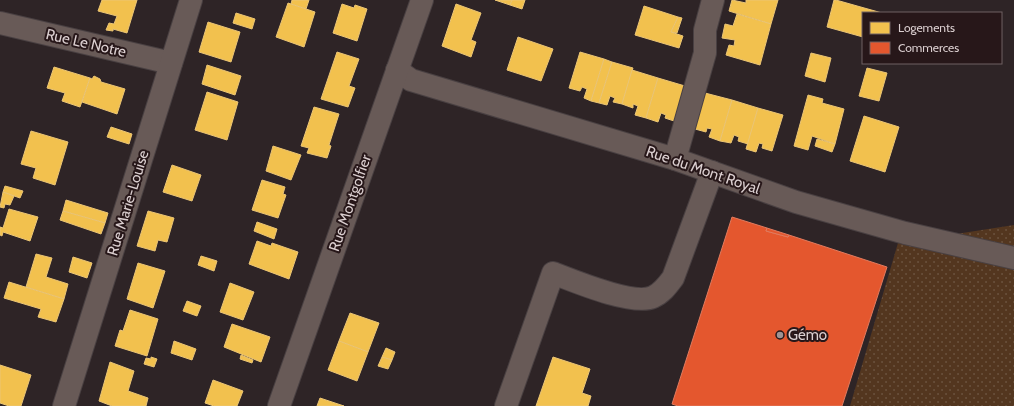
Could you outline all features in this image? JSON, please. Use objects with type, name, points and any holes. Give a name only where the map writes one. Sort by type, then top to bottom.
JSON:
[{"type":"street","name":"Rue Marie-Louise","points":[[64,406],[191,0]]},
{"type":"street","name":"Rue Montgolfier","points":[[279,406],[422,0]]},
{"type":"street","points":[[675,159],[706,54],[705,30],[714,0]]},
{"type":"street","name":"Rue Le Notre","points":[[0,23],[171,63]]},
{"type":"street","name":"Rue du Mont Royal","points":[[397,70],[411,80],[675,159],[796,202],[905,233],[1014,258]]},
{"type":"street","points":[[506,406],[553,273],[625,298],[640,300],[652,298],[664,290],[673,278],[712,172]]},
{"type":"shaded area","points":[[1014,225],[1014,406],[850,406],[898,243]]},
{"type":"building: Logements","points":[[102,0],[137,0],[127,33],[113,29],[113,31],[106,30],[109,23],[114,24],[117,16],[98,11]]},
{"type":"building: Logements","points":[[292,0],[309,0],[306,9],[291,4]]},
{"type":"building: Logements","points":[[495,0],[512,0],[510,5]]},
{"type":"building: Logements","points":[[512,0],[525,0],[522,9],[510,5]]},
{"type":"building: Logements","points":[[732,0],[746,3],[746,0],[778,0],[771,24],[729,11]]},
{"type":"building: Logements","points":[[834,0],[878,12],[862,12],[862,37],[827,27]]},
{"type":"building: Logements","points":[[288,3],[315,12],[304,47],[276,37]]},
{"type":"building: Logements","points":[[342,4],[354,8],[355,5],[367,9],[357,41],[333,33]]},
{"type":"building: Logements","points":[[456,4],[481,13],[471,40],[476,42],[471,57],[442,46]]},
{"type":"building: Logements","points":[[644,6],[678,17],[671,32],[683,36],[679,48],[635,35]]},
{"type":"building: Logements","points":[[236,13],[255,19],[252,29],[233,23]]},
{"type":"building: Logements","points":[[737,14],[771,24],[760,65],[726,55],[729,45],[734,46],[735,40],[722,38],[725,24],[733,26]]},
{"type":"building: Logements","points":[[678,17],[682,18],[677,33],[671,32]]},
{"type":"building: Logements","points":[[208,22],[240,32],[231,62],[199,52]]},
{"type":"building: Logements","points":[[518,37],[553,49],[541,81],[507,70]]},
{"type":"building: Logements","points":[[337,52],[359,59],[349,86],[355,88],[348,107],[321,99]]},
{"type":"building: Logements","points":[[580,52],[604,59],[591,101],[584,98],[587,89],[582,87],[580,91],[569,88]]},
{"type":"building: Logements","points":[[811,53],[831,58],[825,82],[805,76]]},
{"type":"building: Logements","points":[[604,59],[612,62],[599,103],[591,101]]},
{"type":"building: Logements","points":[[612,62],[633,68],[622,104],[613,102],[615,98],[610,96],[607,105],[599,103]]},
{"type":"building: Logements","points":[[207,65],[241,76],[235,95],[202,84]]},
{"type":"building: Logements","points":[[54,67],[90,78],[80,107],[62,101],[65,93],[47,88]]},
{"type":"building: Logements","points":[[867,68],[887,73],[879,101],[859,96]]},
{"type":"building: Logements","points":[[632,70],[658,78],[646,118],[635,115],[638,106],[633,104],[633,108],[622,104]]},
{"type":"building: Logements","points":[[94,76],[100,79],[101,82],[125,89],[117,114],[82,102],[90,78],[92,79]]},
{"type":"building: Logements","points":[[658,78],[685,86],[674,121],[665,118],[666,115],[661,113],[658,122],[646,118]]},
{"type":"building: Logements","points":[[207,92],[238,102],[227,140],[195,130]]},
{"type":"building: Logements","points":[[705,93],[732,100],[720,141],[709,137],[712,129],[707,128],[706,132],[695,129]]},
{"type":"building: Logements","points":[[808,95],[823,99],[822,103],[844,109],[835,144],[812,136],[808,150],[794,146]]},
{"type":"building: Logements","points":[[732,100],[758,108],[748,144],[738,141],[739,137],[734,135],[731,143],[720,141]]},
{"type":"building: Logements","points":[[314,107],[339,114],[329,145],[331,146],[327,158],[307,153],[309,148],[301,146]]},
{"type":"building: Logements","points":[[758,108],[783,115],[772,151],[762,148],[763,144],[759,143],[756,152],[746,149]]},
{"type":"building: Logements","points":[[864,116],[899,127],[885,172],[850,161]]},
{"type":"building: Logements","points":[[111,127],[132,134],[129,144],[107,137]]},
{"type":"building: Logements","points":[[31,131],[68,142],[55,185],[33,178],[36,168],[21,164]]},
{"type":"building: Logements","points":[[817,139],[835,144],[832,152],[815,146]]},
{"type":"building: Logements","points":[[273,146],[301,155],[291,180],[266,171]]},
{"type":"building: Logements","points":[[172,165],[201,175],[192,201],[163,192]]},
{"type":"building: Logements","points":[[262,180],[285,187],[283,194],[286,195],[278,218],[252,210]]},
{"type":"building: Logements","points":[[5,186],[23,191],[20,198],[3,192]]},
{"type":"building: Logements","points":[[3,192],[14,196],[10,205],[5,204],[4,208],[0,207]]},
{"type":"building: Logements","points":[[66,200],[108,213],[105,223],[63,211]]},
{"type":"building: Logements","points":[[9,209],[38,217],[30,241],[3,232],[2,236],[0,235],[0,227],[3,228]]},
{"type":"building: Logements","points":[[63,211],[105,223],[101,234],[60,220]]},
{"type":"building: Logements","points":[[148,211],[174,218],[167,242],[158,240],[155,251],[137,246]]},
{"type":"building: Logements","points":[[257,222],[277,229],[274,239],[254,231]]},
{"type":"building: Logements","points":[[257,241],[271,246],[272,243],[298,252],[289,279],[249,264]]},
{"type":"building: Logements","points":[[36,254],[52,258],[46,277],[68,284],[64,299],[26,287]]},
{"type":"building: Logements","points":[[201,256],[217,261],[214,271],[198,265]]},
{"type":"building: Logements","points":[[73,257],[92,263],[87,278],[69,272]]},
{"type":"building: Logements","points":[[138,263],[165,271],[153,308],[127,299]]},
{"type":"building: Logements","points":[[9,282],[64,299],[56,322],[38,317],[41,309],[4,298]]},
{"type":"building: Logements","points":[[230,283],[254,292],[243,320],[220,312]]},
{"type":"building: Logements","points":[[187,301],[201,306],[197,316],[183,311]]},
{"type":"building: Logements","points":[[130,310],[158,319],[147,356],[115,346],[120,330],[123,331]]},
{"type":"building: Logements","points":[[350,313],[379,323],[368,352],[339,341]]},
{"type":"building: Logements","points":[[232,324],[270,337],[261,362],[224,347]]},
{"type":"building: Logements","points":[[174,341],[196,349],[192,360],[171,353]]},
{"type":"building: Logements","points":[[339,341],[368,352],[357,381],[328,370]]},
{"type":"building: Logements","points":[[386,348],[395,352],[392,360],[382,357]]},
{"type":"building: Logements","points":[[241,355],[253,360],[252,363],[240,359]]},
{"type":"building: Logements","points":[[151,357],[157,359],[154,367],[144,364],[146,358],[151,359]]},
{"type":"building: Logements","points":[[382,357],[392,360],[388,369],[378,366]]},
{"type":"building: Logements","points":[[553,357],[590,369],[582,393],[591,396],[588,406],[536,406]]},
{"type":"building: Logements","points":[[110,362],[134,371],[128,391],[148,398],[146,406],[112,406],[99,401]]},
{"type":"building: Logements","points":[[0,365],[31,375],[21,406],[9,406],[0,403]]},
{"type":"building: Logements","points":[[213,380],[243,391],[237,406],[214,406],[205,403]]},
{"type":"building: Logements","points":[[320,398],[344,406],[317,406]]},
{"type":"building: Commerces","name":"Gémo","points":[[732,217],[767,228],[766,231],[788,237],[789,235],[887,267],[842,406],[678,406],[672,404]]},
{"type":"building: Commerces","points":[[767,228],[789,235],[788,237],[766,231]]},
{"type":"place","name":"Gémo","points":[[780,335]]}]
